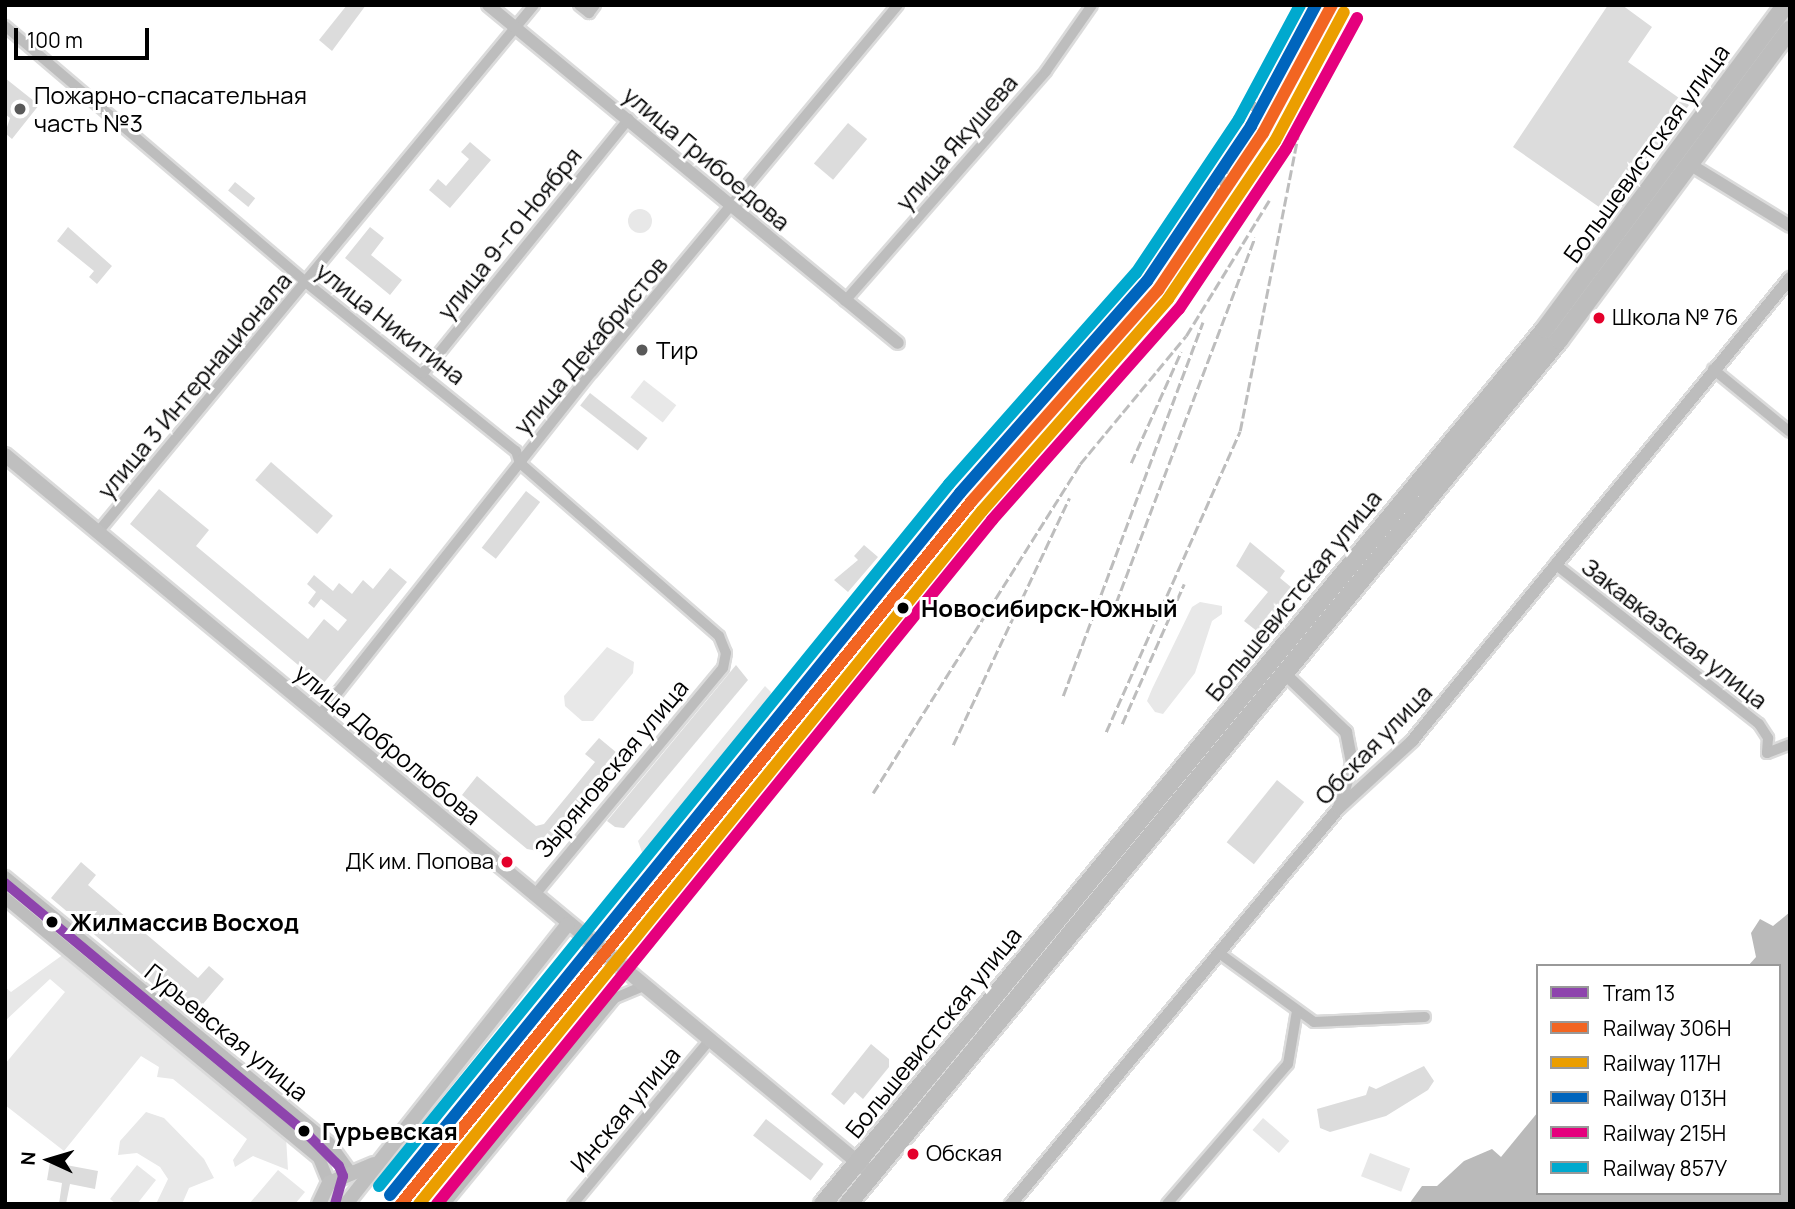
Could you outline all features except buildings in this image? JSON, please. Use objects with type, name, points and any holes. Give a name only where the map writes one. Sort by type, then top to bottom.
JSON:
[{"type":"highway","name":"Большевистская улица","points":[[848,1204],[865,1168],[1545,329],[1786,5]]},
{"type":"highway","name":"Большевистская улица","points":[[823,1204],[865,1168],[1284,673],[1559,340],[1790,29]]},
{"type":"main road","name":"улица Добролюбова","points":[[5,455],[585,939],[865,1168]]},
{"type":"main road","points":[[345,1204],[374,1164],[568,924]]},
{"type":"main road","points":[[318,1204],[329,1183],[374,1164]]},
{"type":"main road","points":[[345,1204],[350,1172]]},
{"type":"street","name":"улица Грибоедова","points":[[488,5],[898,343]]},
{"type":"street","name":"улица 3 Интернационала","points":[[98,532],[308,284],[534,5]]},
{"type":"street","points":[[579,5],[589,13],[595,5]]},
{"type":"street","name":"улица Декабристов","points":[[319,716],[520,463],[898,5]]},
{"type":"street","name":"улица Якушева","points":[[845,301],[1049,68],[1092,5]]},
{"type":"street","name":"улица Никитина","points":[[5,26],[308,284],[423,373],[516,451],[520,463],[719,636],[726,653],[723,668]]},
{"type":"street","name":"улица 9-го Ноября","points":[[423,373],[629,120]]},
{"type":"street","points":[[1691,165],[1790,226]]},
{"type":"street","name":"Обская улица","points":[[1011,1204],[1339,808],[1412,741],[1790,278]]},
{"type":"street","points":[[1713,369],[1790,432]]},
{"type":"street","name":"Закавказская улица","points":[[1555,564],[1759,724],[1768,738],[1767,753],[1790,744]]},
{"type":"street","name":"Зыряновская улица","points":[[534,896],[723,668]]},
{"type":"street","points":[[1284,673],[1346,732],[1352,764],[1339,808]]},
{"type":"street","name":"Гурьевская улица","points":[[5,877],[329,1143],[350,1172]]},
{"type":"street","name":"Гурьевская улица","points":[[5,898],[319,1158],[329,1183]]},
{"type":"street","points":[[1219,953],[1297,1011],[1328,1024],[1425,1017]]},
{"type":"street","points":[[444,1204],[615,998],[637,981]]},
{"type":"street","points":[[1167,1204],[1288,1064],[1297,1011]]},
{"type":"street","name":"Инская улица","points":[[573,1204],[709,1041]]},
{"type":"shaded area","points":[[640,209],[649,212],[652,221],[649,230],[640,233],[631,230],[628,221],[631,212]]},
{"type":"shaded area","points":[[644,380],[676,405],[663,423],[630,397]]},
{"type":"shaded area","points":[[1200,602],[1222,606],[1222,614],[1212,621],[1195,673],[1163,714],[1155,712],[1147,701],[1192,607]]},
{"type":"shaded area","points":[[607,647],[634,662],[633,673],[593,721],[582,721],[565,706],[564,696]]},
{"type":"shaded area","points":[[765,686],[771,692],[766,710],[769,716],[647,856],[643,855],[638,841]]},
{"type":"shaded area","points":[[1790,912],[1790,1204],[1409,1204],[1422,1186],[1437,1186],[1464,1161],[1492,1149],[1501,1157],[1536,1114],[1536,1195],[1781,1195],[1781,964],[1750,964],[1756,957],[1751,933],[1760,919],[1773,926]]},
{"type":"shaded area","points":[[64,954],[286,1137],[288,1170],[253,1156],[235,1167],[233,1160],[247,1139],[173,1079],[157,1077],[159,1067],[141,1056],[64,1151],[5,1105],[5,1064],[65,992],[50,979],[5,1021],[5,987],[11,992]]},
{"type":"shaded area","points":[[146,1112],[164,1118],[204,1159],[214,1178],[189,1188],[182,1204],[156,1204],[168,1179],[160,1167],[137,1153],[118,1155],[120,1141]]},
{"type":"shaded area","points":[[1263,1118],[1289,1141],[1279,1153],[1253,1130]]},
{"type":"shaded area","points":[[1370,1153],[1410,1168],[1401,1192],[1361,1176]]},
{"type":"shaded area","points":[[137,1165],[156,1180],[137,1204],[116,1204],[110,1199]]},
{"type":"shaded area","points":[[278,1170],[305,1192],[295,1204],[249,1204]]},
{"type":"railway","points":[[1197,234],[1249,124],[1259,83]]},
{"type":"railway","points":[[1106,732],[1240,431],[1298,135]]},
{"type":"railway","points":[[873,793],[1080,464],[1186,336],[1270,199]]},
{"type":"railway","points":[[1111,616],[1255,237]]},
{"type":"railway","points":[[1063,696],[1203,322]]},
{"type":"railway","points":[[1131,463],[1181,352]]},
{"type":"railway","points":[[953,745],[1069,498]]},
{"type":"railway","points":[[1122,724],[1184,584]]},
{"type":"tram line","name":"13","points":[[5,883],[304,1131],[339,1166],[343,1176],[335,1204]]},
{"type":"rail line","name":"857У","points":[[379,1186],[949,484],[1136,273],[1239,119],[1300,5]]},
{"type":"rail line","name":"013Н","points":[[390,1195],[960,493],[1147,281],[1251,126],[1316,5]]},
{"type":"rail line","name":"306Н","points":[[401,1204],[971,502],[1158,290],[1263,133],[1332,5]]},
{"type":"rail line","name":"117Н","points":[[419,1204],[982,511],[1168,299],[1275,141],[1344,12]]},
{"type":"rail line","name":"215Н","points":[[437,1204],[992,520],[1179,309],[1286,149],[1357,18]]},
{"type":"place","name":"Пожарно-спасательная часть №3","points":[[20,109]]},
{"type":"place","name":"Школа № 76","points":[[1599,318]]},
{"type":"place","name":"Тир","points":[[642,350]]},
{"type":"place","name":"Новосибирск-Южный","points":[[903,608]]},
{"type":"place","name":"ДК им. Попова","points":[[507,862]]},
{"type":"place","name":"Жилмассив Восход","points":[[52,922]]},
{"type":"place","name":"Гурьевская","points":[[304,1131]]},
{"type":"place","name":"Обская","points":[[913,1154]]}]
